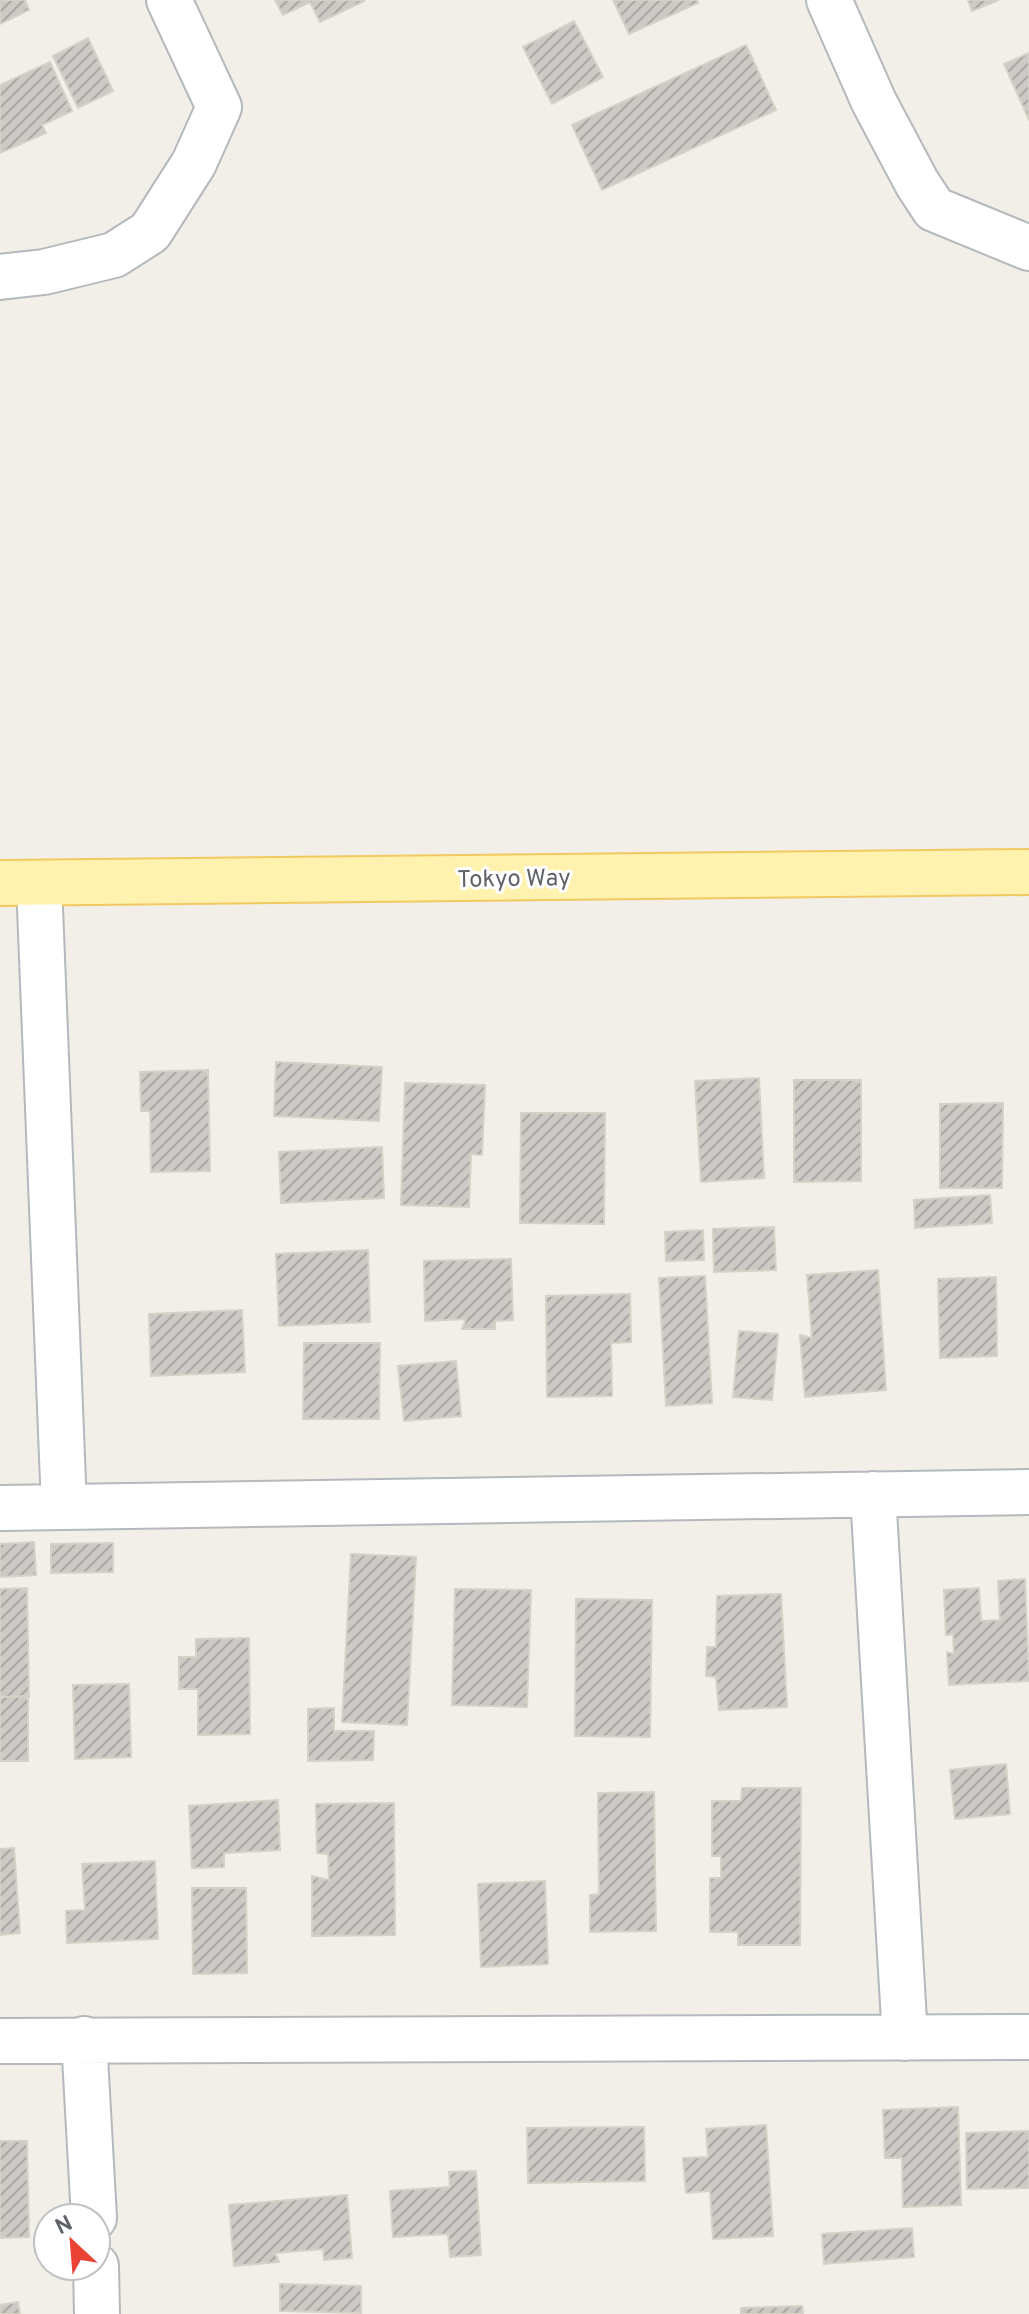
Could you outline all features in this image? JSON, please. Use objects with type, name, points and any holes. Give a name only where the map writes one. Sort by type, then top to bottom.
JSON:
[{"type":"main road","name":"Tokyo Way","points":[[20,883],[1029,872]]},
{"type":"street","points":[[0,277],[44,272],[114,255],[150,232],[194,163],[219,107],[169,0]]},
{"type":"street","points":[[829,0],[874,102],[934,209],[1029,248]]},
{"type":"street","points":[[20,883],[64,1507]]},
{"type":"street","points":[[0,1508],[1029,1492]]},
{"type":"street","points":[[873,1494],[905,2038]]},
{"type":"street","points":[[0,2041],[1029,2037]]},
{"type":"street","points":[[84,2039],[93,2202]]},
{"type":"street","points":[[96,2282],[97,2314]]},
{"type":"building","points":[[0,0],[25,0],[29,10],[0,24]]},
{"type":"building","points":[[275,0],[364,1],[320,22],[310,2],[283,15]]},
{"type":"building","points":[[613,0],[697,0],[698,3],[629,34]]},
{"type":"building","points":[[968,0],[999,0],[972,11]]},
{"type":"building","points":[[574,21],[603,77],[552,104],[523,47]]},
{"type":"building","points":[[88,38],[113,91],[78,108],[53,56]]},
{"type":"building","points":[[746,45],[776,110],[602,190],[572,125]]},
{"type":"building","points":[[1029,53],[1029,120],[1004,64]]},
{"type":"building","points":[[50,62],[72,111],[42,125],[46,133],[0,153],[0,85]]},
{"type":"building","points":[[276,1062],[382,1067],[379,1121],[274,1116]]},
{"type":"building","points":[[208,1070],[210,1171],[151,1172],[150,1111],[141,1111],[140,1072]]},
{"type":"building","points":[[759,1078],[764,1178],[701,1182],[695,1081]]},
{"type":"building","points":[[794,1080],[861,1080],[861,1181],[794,1182]]},
{"type":"building","points":[[405,1083],[485,1085],[482,1155],[471,1154],[469,1207],[401,1205]]},
{"type":"building","points":[[1003,1103],[1002,1188],[940,1188],[940,1104]]},
{"type":"building","points":[[521,1113],[605,1113],[604,1224],[520,1223]]},
{"type":"building","points":[[382,1147],[384,1198],[281,1203],[279,1152]]},
{"type":"building","points":[[990,1195],[992,1223],[915,1228],[914,1200]]},
{"type":"building","points":[[774,1227],[776,1270],[714,1272],[713,1229]]},
{"type":"building","points":[[703,1230],[704,1260],[666,1261],[665,1232]]},
{"type":"building","points":[[368,1250],[370,1322],[279,1326],[276,1254]]},
{"type":"building","points":[[511,1259],[513,1320],[495,1321],[495,1329],[462,1329],[466,1319],[425,1321],[424,1261]]},
{"type":"building","points":[[878,1270],[886,1390],[805,1397],[800,1335],[812,1338],[807,1275]]},
{"type":"building","points":[[705,1276],[712,1403],[666,1406],[659,1278]]},
{"type":"building","points":[[996,1277],[997,1356],[940,1358],[938,1279]]},
{"type":"building","points":[[630,1294],[631,1342],[611,1343],[612,1396],[547,1397],[546,1296]]},
{"type":"building","points":[[242,1310],[245,1372],[151,1376],[149,1314]]},
{"type":"building","points":[[739,1331],[778,1334],[772,1400],[733,1397]]},
{"type":"building","points":[[304,1343],[380,1343],[379,1419],[303,1419]]},
{"type":"building","points":[[456,1361],[461,1416],[404,1421],[398,1366]]},
{"type":"building","points":[[34,1542],[36,1575],[0,1577],[0,1544]]},
{"type":"building","points":[[113,1543],[113,1572],[51,1573],[51,1544]]},
{"type":"building","points":[[351,1554],[416,1557],[407,1725],[342,1722]]},
{"type":"building","points":[[1025,1579],[1029,1681],[949,1685],[947,1652],[954,1654],[953,1634],[946,1635],[944,1590],[979,1588],[981,1621],[1000,1620],[998,1581]]},
{"type":"building","points":[[27,1588],[29,1697],[0,1697],[0,1589]]},
{"type":"building","points":[[455,1589],[531,1590],[527,1707],[452,1705]]},
{"type":"building","points":[[781,1594],[787,1707],[719,1710],[716,1677],[706,1676],[707,1647],[716,1647],[717,1596]]},
{"type":"building","points":[[576,1599],[652,1600],[650,1737],[575,1736]]},
{"type":"building","points":[[249,1638],[250,1734],[198,1735],[198,1689],[179,1689],[179,1657],[196,1657],[196,1639]]},
{"type":"building","points":[[129,1684],[131,1757],[75,1759],[73,1685]]},
{"type":"building","points":[[28,1696],[28,1761],[0,1761],[0,1697]]},
{"type":"building","points":[[334,1708],[334,1731],[374,1731],[373,1760],[308,1761],[308,1709]]},
{"type":"building","points":[[1006,1764],[1010,1814],[955,1819],[950,1770]]},
{"type":"building","points":[[742,1788],[801,1788],[800,1945],[738,1945],[738,1932],[710,1932],[710,1878],[721,1878],[721,1856],[712,1856],[712,1801],[741,1801]]},
{"type":"building","points":[[654,1792],[656,1931],[590,1932],[590,1895],[599,1894],[598,1793]]},
{"type":"building","points":[[278,1800],[280,1850],[224,1853],[224,1867],[192,1868],[189,1806]]},
{"type":"building","points":[[394,1803],[395,1935],[312,1936],[312,1876],[329,1880],[328,1854],[317,1853],[316,1804]]},
{"type":"building","points":[[14,1848],[20,1933],[0,1935],[0,1849]]},
{"type":"building","points":[[155,1861],[158,1939],[67,1943],[66,1911],[85,1910],[82,1864]]},
{"type":"building","points":[[545,1881],[548,1964],[481,1967],[478,1884]]},
{"type":"building","points":[[192,1888],[246,1888],[247,1973],[193,1974]]},
{"type":"building","points":[[958,2107],[961,2205],[903,2207],[902,2158],[885,2158],[883,2110]]},
{"type":"building","points":[[766,2125],[773,2236],[713,2239],[710,2191],[686,2193],[683,2158],[708,2157],[706,2129]]},
{"type":"building","points":[[644,2127],[645,2181],[528,2183],[527,2128]]},
{"type":"building","points":[[1029,2131],[1029,2188],[967,2189],[966,2133]]},
{"type":"building","points":[[0,2141],[27,2141],[29,2237],[0,2238]]},
{"type":"building","points":[[476,2171],[481,2255],[450,2257],[448,2234],[393,2237],[390,2191],[450,2187],[449,2172]]},
{"type":"building","points":[[347,2195],[352,2258],[324,2260],[323,2249],[275,2253],[279,2262],[234,2266],[229,2205]]},
{"type":"building","points":[[912,2228],[914,2257],[824,2264],[822,2234]]},
{"type":"building","points":[[280,2284],[361,2286],[361,2313],[280,2311]]},
{"type":"building","points":[[18,2302],[20,2314],[0,2314],[0,2305]]},
{"type":"building","points":[[802,2306],[803,2314],[741,2314],[741,2308]]}]
